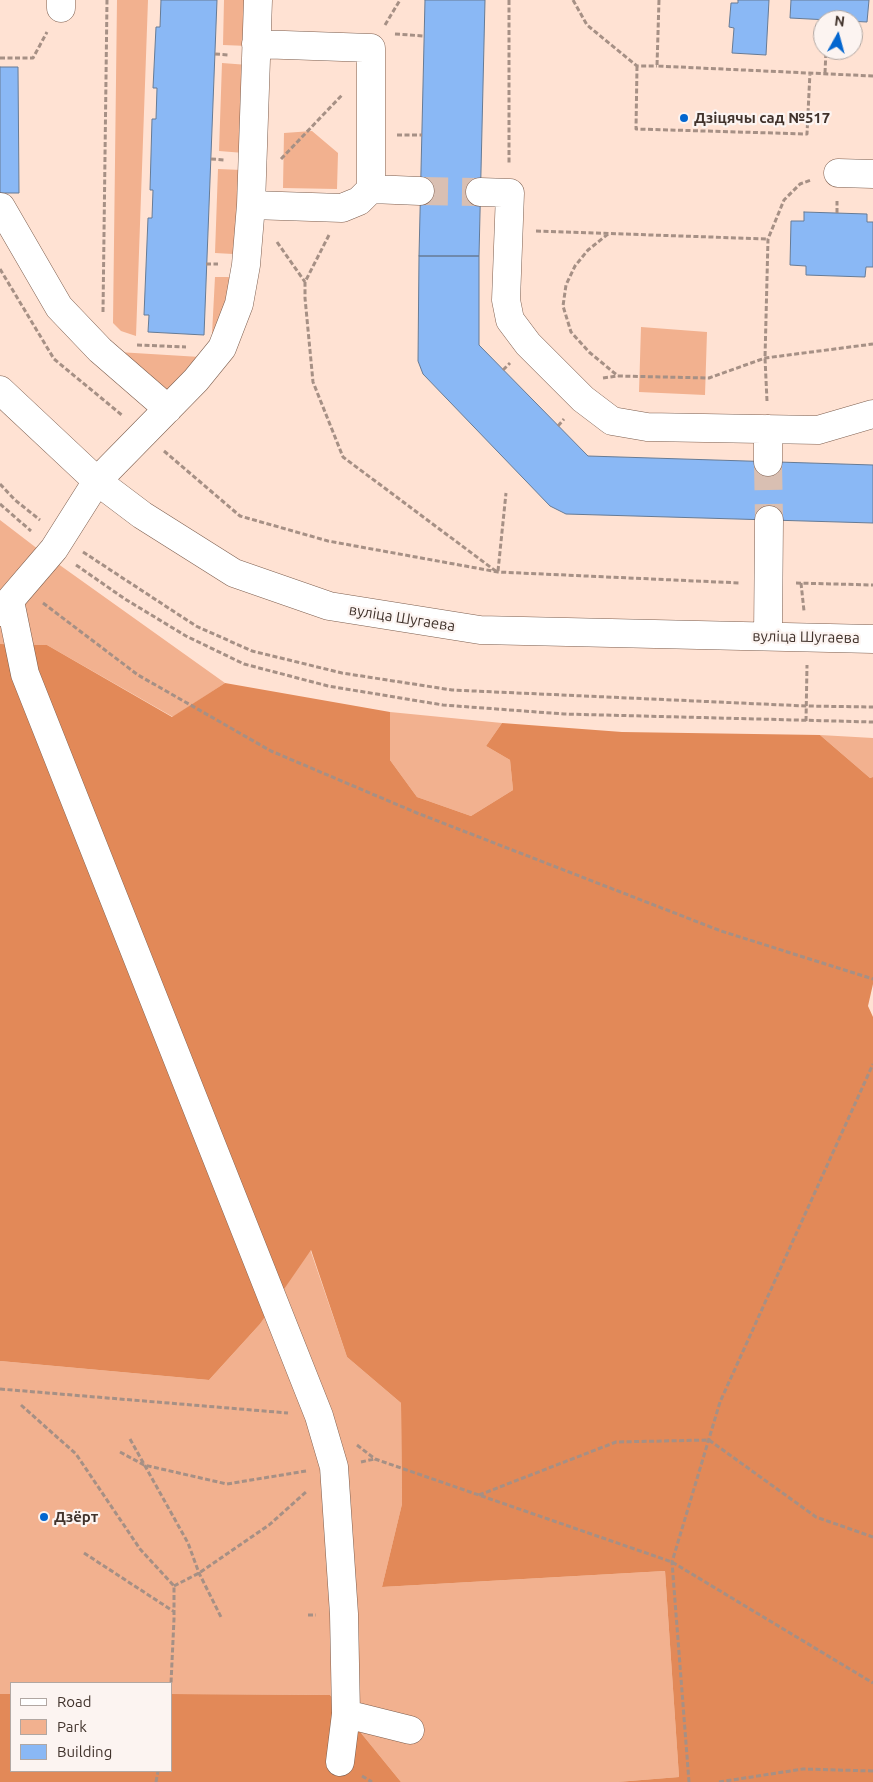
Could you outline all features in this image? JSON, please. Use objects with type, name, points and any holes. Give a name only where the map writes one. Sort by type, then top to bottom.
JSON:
[{"type":"street","points":[[258,0],[251,197],[246,265],[239,304],[222,348],[196,380],[97,481],[57,543],[10,600],[26,674],[319,1416],[334,1467],[344,1614],[346,1714],[340,1762]]},
{"type":"street","points":[[251,197],[342,208],[359,201],[371,189],[371,48],[256,44]]},
{"type":"street","points":[[838,173],[873,174]]},
{"type":"street","points":[[371,189],[420,191]]},
{"type":"street","points":[[480,192],[510,193],[507,230],[506,300],[510,320],[528,344],[567,383],[612,421],[646,427],[818,430],[873,414]]},
{"type":"street","points":[[1,207],[59,307],[100,350],[168,409]]},
{"type":"street","name":"вуліца Шугаева","points":[[0,390],[97,481],[142,515],[234,573],[328,606],[480,630],[873,639]]},
{"type":"street","points":[[768,429],[768,462]]},
{"type":"street","points":[[768,636],[769,520]]},
{"type":"street","points":[[346,1714],[410,1730]]},
{"type":"path","points":[[102,318],[107,0]]},
{"type":"path","points":[[509,0],[510,193]]},
{"type":"path","points":[[573,0],[587,25],[637,66],[873,76]]},
{"type":"path","points":[[657,66],[659,0]]},
{"type":"path","points":[[0,58],[33,58],[61,4]]},
{"type":"path","points":[[389,33],[424,36]]},
{"type":"path","points":[[825,73],[826,60]]},
{"type":"path","points":[[251,197],[371,65]]},
{"type":"path","points":[[637,66],[636,128],[807,134],[810,72]]},
{"type":"path","points":[[768,429],[765,358],[768,239],[784,200],[800,184],[838,173]]},
{"type":"path","points":[[342,208],[305,282],[305,298],[313,382],[343,457],[498,572]]},
{"type":"path","points":[[507,230],[768,239]]},
{"type":"path","points":[[608,234],[588,250],[575,266],[566,285],[562,306],[571,332],[589,352],[618,376]]},
{"type":"path","points":[[0,269],[54,359],[144,433],[240,516],[328,541],[498,572],[768,584],[873,585]]},
{"type":"path","points":[[567,383],[618,376],[709,378],[765,358],[873,344]]},
{"type":"path","points":[[132,345],[222,348]]},
{"type":"path","points":[[0,484],[57,543],[126,599],[186,636],[244,664],[328,686],[443,705],[564,714],[873,722]]},
{"type":"path","points":[[498,572],[506,492]]},
{"type":"path","points":[[0,504],[10,514],[196,626],[252,652],[342,673],[452,690],[873,707]]},
{"type":"path","points":[[10,600],[271,752],[418,813],[712,927],[873,979]]},
{"type":"path","points":[[689,1782],[672,1562],[720,1402],[873,1064]]},
{"type":"path","points":[[0,1390],[319,1416]]},
{"type":"path","points":[[21,1405],[76,1454],[140,1550],[174,1586],[171,1682]]},
{"type":"path","points":[[130,1439],[188,1543],[199,1573],[221,1617]]},
{"type":"path","points":[[479,1495],[616,1442],[709,1440],[816,1517],[873,1537]]},
{"type":"path","points":[[354,1443],[375,1459],[672,1562],[873,1683]]},
{"type":"path","points":[[120,1452],[144,1465],[227,1484],[375,1459]]},
{"type":"path","points":[[174,1586],[199,1573],[269,1525],[334,1467]]},
{"type":"path","points":[[84,1553],[174,1611]]},
{"type":"path","points":[[720,1782],[803,1769],[873,1771]]},
{"type":"green space","points":[[117,0],[148,0],[136,336],[121,331],[113,323]]},
{"type":"green space","points":[[224,0],[250,0],[248,46],[223,45]]},
{"type":"green space","points":[[222,63],[248,65],[244,153],[219,151]]},
{"type":"green space","points":[[312,131],[338,153],[337,189],[283,188],[284,133]]},
{"type":"green space","points":[[218,169],[242,170],[233,254],[215,253]]},
{"type":"green space","points":[[215,277],[230,277],[228,305],[221,335],[212,334]]},
{"type":"green space","points":[[641,327],[707,332],[705,395],[639,392]]},
{"type":"green space","points":[[118,352],[200,357],[163,395]]},
{"type":"green space","points":[[0,520],[47,556],[225,683],[173,717],[47,645],[0,644]]},
{"type":"green space","points":[[390,712],[502,723],[486,746],[510,760],[513,790],[471,816],[417,797],[390,760]]},
{"type":"green space","points":[[820,735],[873,738],[873,777],[870,778]]},
{"type":"green space","points":[[310,1249],[347,1357],[401,1403],[402,1504],[382,1587],[665,1571],[679,1777],[617,1782],[401,1782],[330,1695],[172,1694],[172,1682],[10,1682],[10,1694],[0,1694],[0,1361],[209,1380],[260,1324]]},
{"type":"shaded area","points":[[0,644],[47,645],[172,717],[225,683],[390,712],[390,760],[417,797],[471,816],[513,790],[510,760],[486,746],[502,723],[622,732],[820,735],[870,778],[873,777],[873,984],[868,1006],[873,1017],[873,1782],[617,1782],[679,1777],[665,1571],[382,1587],[402,1504],[401,1403],[347,1357],[311,1250],[260,1324],[209,1380],[0,1361]]},
{"type":"shaded area","points":[[0,1694],[10,1694],[10,1772],[172,1772],[172,1694],[330,1695],[401,1782],[0,1782]]},
{"type":"building","points":[[161,0],[217,0],[204,335],[148,332],[149,315],[144,315],[148,218],[152,218],[153,190],[150,190],[152,119],[156,119],[157,88],[153,88],[156,27],[160,27]]},
{"type":"building","points":[[425,0],[485,0],[479,256],[419,256]]},
{"type":"building","points":[[738,0],[769,0],[766,55],[732,53],[734,28],[729,27],[731,3],[738,3]]},
{"type":"building","points":[[791,0],[869,0],[867,22],[863,22],[863,10],[813,10],[813,19],[790,18]]},
{"type":"building","points":[[0,67],[18,67],[19,193],[0,193]]},
{"type":"building","points":[[804,212],[867,214],[867,222],[873,222],[873,267],[866,267],[865,277],[806,275],[806,266],[790,265],[791,221],[804,221]]},
{"type":"building","points":[[419,256],[479,256],[479,345],[588,456],[873,465],[873,523],[566,514],[550,506],[423,374],[418,361]]},
{"type":"tunnel","points":[[420,191],[480,192]]},
{"type":"tunnel","points":[[768,462],[769,520]]},
{"type":"place","name":"Дзіцячы сад №517","points":[[684,118]]},
{"type":"place","name":"Дзёрт","points":[[44,1517]]}]
